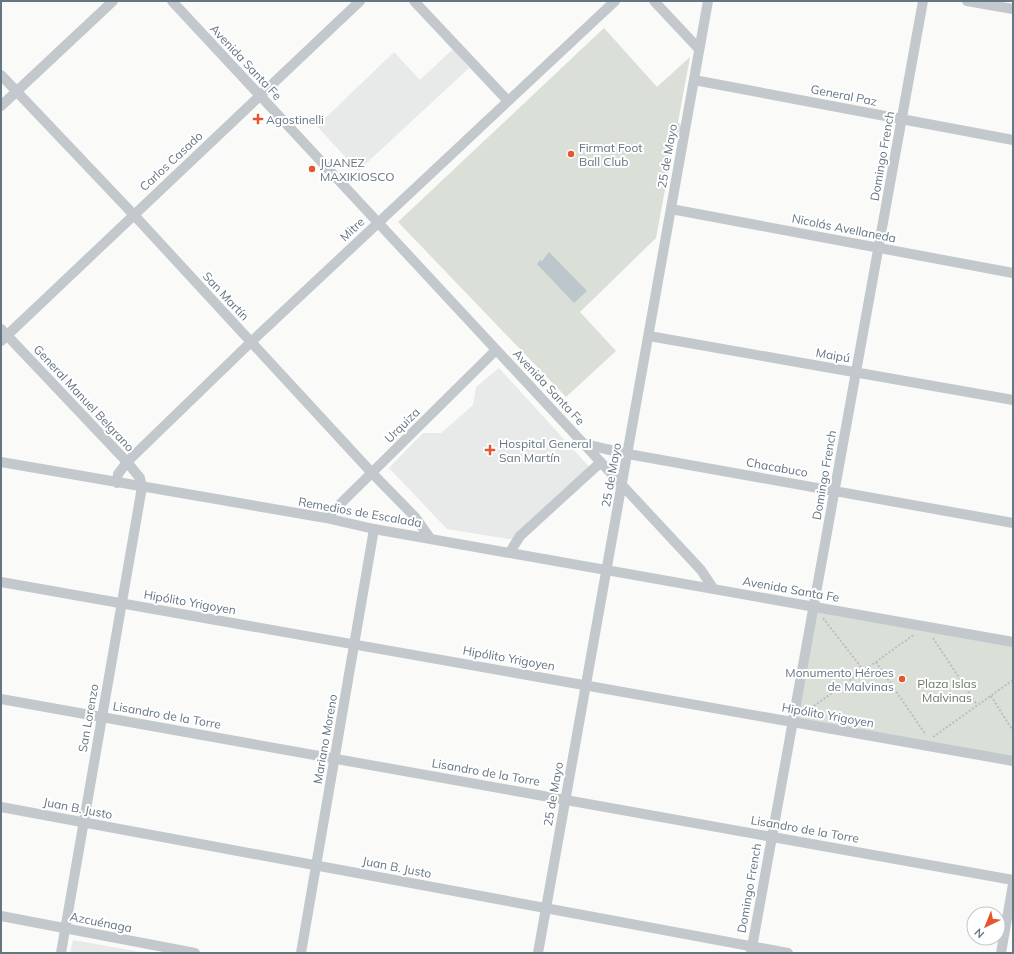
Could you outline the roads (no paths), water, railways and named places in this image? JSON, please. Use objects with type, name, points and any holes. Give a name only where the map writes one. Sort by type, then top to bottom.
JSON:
[{"type":"street","points":[[1,106],[113,1]]},
{"type":"street","name":"Avenida Santa Fe","points":[[172,1],[701,570],[713,588],[1013,642]]},
{"type":"street","name":"Carlos Casado","points":[[3,335],[134,215],[360,1]]},
{"type":"street","points":[[414,1],[508,101]]},
{"type":"street","name":"Mitre","points":[[117,483],[118,474],[127,462],[251,342],[615,1]]},
{"type":"street","points":[[654,1],[699,49]]},
{"type":"street","name":"25 de Mayo","points":[[538,953],[708,1]]},
{"type":"street","name":"Domingo French","points":[[751,950],[923,1]]},
{"type":"street","points":[[967,1],[1013,10]]},
{"type":"street","name":"San Martín","points":[[1,75],[134,215],[372,473],[415,517],[430,538]]},
{"type":"street","name":"General Paz","points":[[694,80],[1013,140]]},
{"type":"street","name":"Nicolás Avellaneda","points":[[671,209],[1013,273]]},
{"type":"street","name":"General Manuel Belgrano","points":[[3,335],[127,462],[140,478],[142,487]]},
{"type":"street","name":"Maipú","points":[[649,336],[1013,400]]},
{"type":"street","name":"Urquiza","points":[[326,518],[496,350]]},
{"type":"street","name":"Chacabuco","points":[[584,444],[628,454],[1013,523]]},
{"type":"street","name":"Remedios de Escalada","points":[[1,462],[326,518],[374,528],[713,588]]},
{"type":"street","points":[[510,552],[520,536],[601,462]]},
{"type":"street","name":"San Lorenzo","points":[[61,953],[142,487]]},
{"type":"street","name":"Mariano Moreno","points":[[301,953],[374,528]]},
{"type":"street","name":"Hipólito Yrigoyen","points":[[1,582],[1013,761]]},
{"type":"street","name":"Lisandro de la Torre","points":[[1,699],[1013,880]]},
{"type":"street","name":"Juan B. Justo","points":[[1,807],[546,908],[751,950],[788,953]]},
{"type":"street","points":[[1001,953],[1013,884]]},
{"type":"street","name":"Azcuénaga","points":[[1,916],[195,953]]},
{"type":"place","name":"Agostinelli","points":[[258,119]]},
{"type":"place","name":"Firmat Foot Ball Club","points":[[571,154]]},
{"type":"place","name":"JUANEZ MAXIKIOSCO","points":[[312,169]]},
{"type":"place","name":"Hospital General San Martín","points":[[490,450]]},
{"type":"place","name":"Monumento Héroes de Malvinas","points":[[902,679]]},
{"type":"park label","name":"Plaza Islas Malvinas","points":[[947,690]]}]
